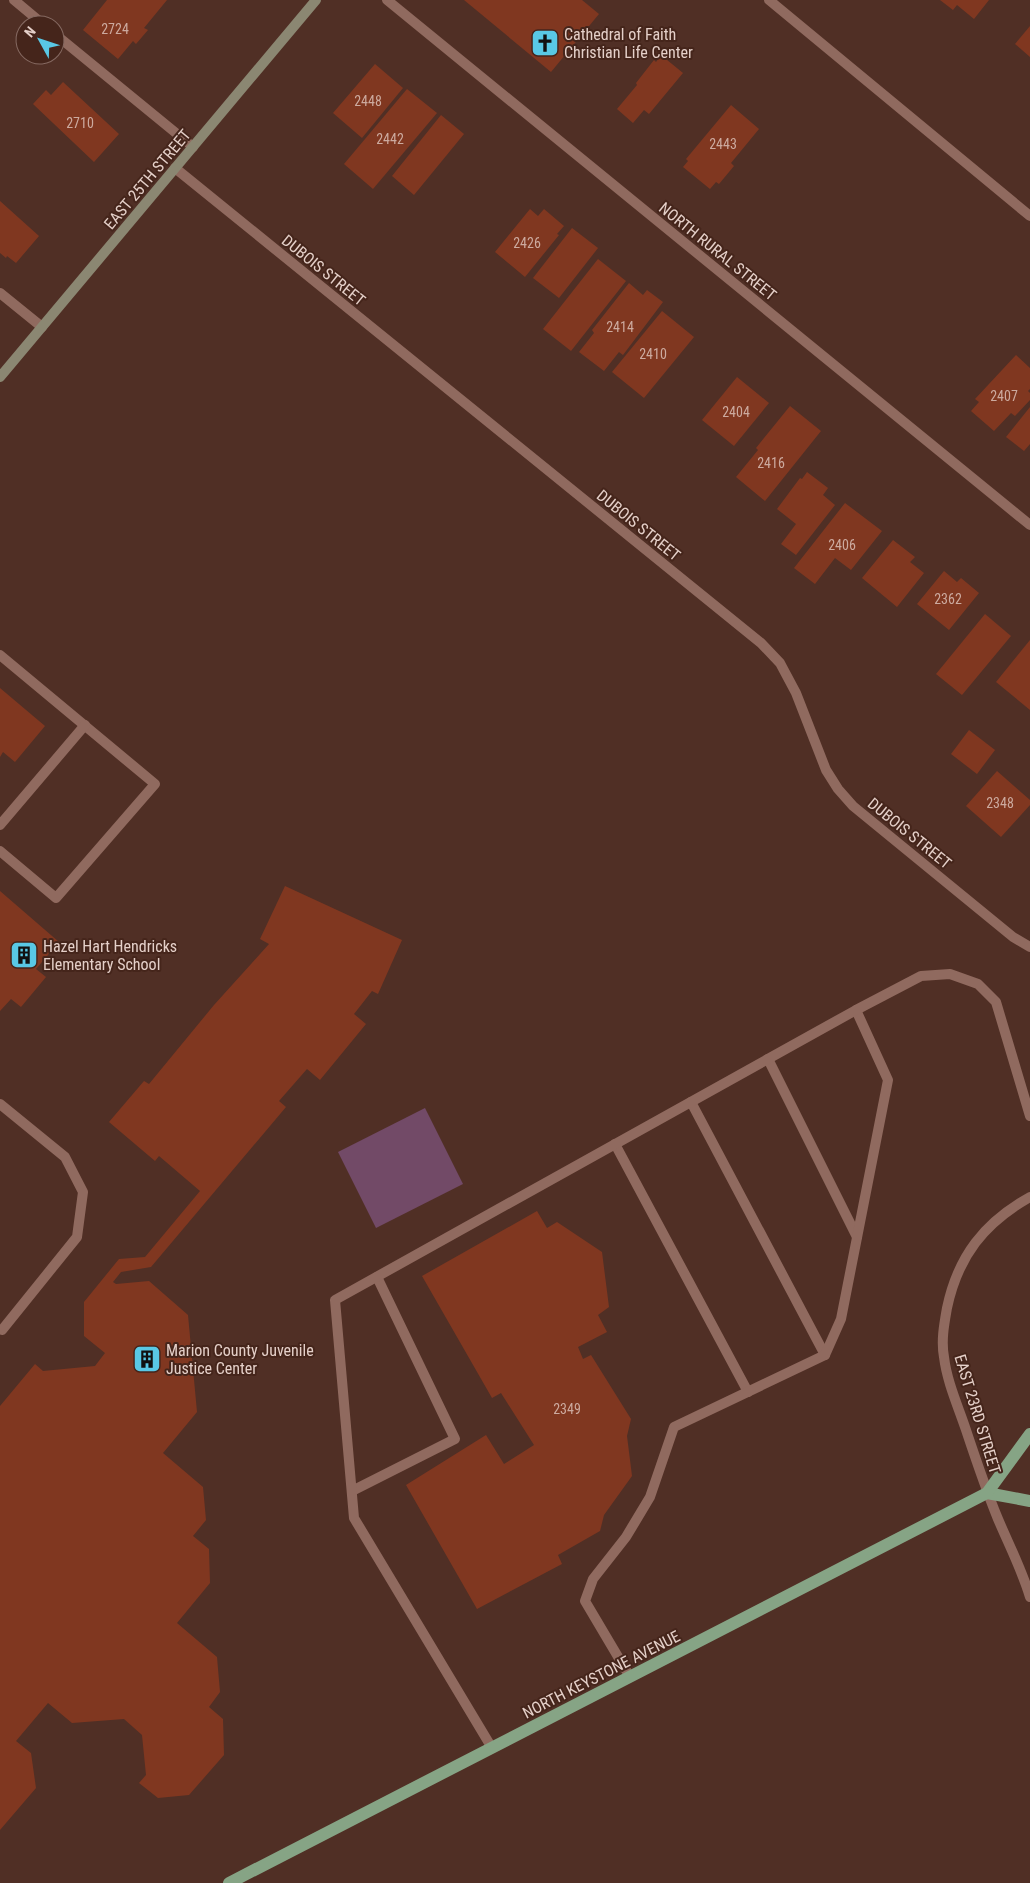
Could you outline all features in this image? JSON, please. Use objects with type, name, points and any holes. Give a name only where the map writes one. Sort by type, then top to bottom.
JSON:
[{"type":"main road","name":"NORTH KEYSTONE AVENUE","points":[[229,1883],[987,1493],[1030,1434]]},
{"type":"main road","points":[[987,1493],[1030,1500]]},
{"type":"street","points":[[14,0],[32,15]]},
{"type":"street","name":"EAST 25TH STREET","points":[[0,377],[316,0]]},
{"type":"street","name":"NORTH RURAL STREET","points":[[387,0],[1030,525]]},
{"type":"street","points":[[769,0],[1030,216]]},
{"type":"street","points":[[65,42],[193,148]]},
{"type":"street","name":"DUBOIS STREET","points":[[175,168],[761,643],[780,663],[796,693],[826,770],[838,789],[853,806],[1013,937],[1030,947]]},
{"type":"street","points":[[0,293],[42,327]]},
{"type":"street","points":[[0,655],[155,784],[56,898],[0,851]]},
{"type":"street","points":[[0,825],[85,725]]},
{"type":"street","points":[[492,1748],[354,1518],[335,1300],[856,1010],[921,976],[950,974],[978,984],[996,1002],[1030,1116]]},
{"type":"street","points":[[630,1677],[585,1601],[593,1579],[626,1537],[650,1497],[674,1427],[826,1355],[841,1319],[888,1080],[856,1010]]},
{"type":"street","points":[[768,1059],[857,1237]]},
{"type":"street","points":[[691,1102],[826,1355]]},
{"type":"street","points":[[0,1104],[65,1158],[84,1192],[77,1237],[2,1330]]},
{"type":"street","points":[[615,1144],[748,1392]]},
{"type":"street","name":"EAST 23RD STREET","points":[[1030,1197],[1002,1216],[972,1247],[952,1285],[943,1327],[946,1370],[987,1493],[1030,1597]]},
{"type":"street","points":[[352,1491],[455,1439],[377,1277]]},
{"type":"shaded area","points":[[425,1108],[463,1184],[376,1228],[338,1152]]},
{"type":"building","points":[[107,0],[167,0],[144,28],[148,30],[136,44],[133,41],[118,59],[83,30]]},
{"type":"building","name":"Cathedral of Faith Christian Life Center","points":[[464,0],[582,0],[599,14],[551,72]]},
{"type":"building","points":[[940,0],[989,0],[974,19],[957,5],[953,10]]},
{"type":"building","points":[[1030,26],[1030,57],[1015,44]]},
{"type":"building","points":[[661,55],[683,73],[649,114],[644,110],[633,123],[617,109],[654,60],[656,62]]},
{"type":"building","points":[[375,64],[403,88],[362,138],[333,113]]},
{"type":"building","points":[[63,82],[119,134],[94,162],[33,104],[46,90],[51,95]]},
{"type":"building","points":[[407,89],[437,113],[373,189],[344,164]]},
{"type":"building","points":[[731,105],[759,129],[731,163],[734,166],[719,184],[716,182],[710,189],[683,167],[688,161],[686,159]]},
{"type":"building","points":[[441,115],[464,134],[414,195],[392,176]]},
{"type":"building","points":[[0,201],[39,236],[16,263],[0,253]]},
{"type":"building","points":[[530,209],[538,216],[544,209],[564,226],[525,277],[495,252]]},
{"type":"building","points":[[572,228],[598,248],[559,298],[533,278]]},
{"type":"building","points":[[598,259],[626,281],[571,351],[543,329]]},
{"type":"building","points":[[629,283],[643,295],[647,290],[663,302],[623,355],[619,352],[604,371],[579,352],[594,333],[592,330]]},
{"type":"building","points":[[662,311],[694,337],[644,398],[612,372]]},
{"type":"building","points":[[1016,355],[1030,368],[1030,389],[1028,391],[1030,393],[1030,400],[1015,416],[1011,413],[994,431],[971,411],[979,402],[975,399]]},
{"type":"building","points":[[737,377],[769,403],[734,446],[702,420]]},
{"type":"building","points":[[790,406],[821,431],[765,501],[736,477],[758,450],[756,448]]},
{"type":"building","points":[[1030,407],[1030,444],[1024,451],[1006,437]]},
{"type":"building","points":[[807,472],[828,488],[823,495],[835,505],[796,555],[781,544],[796,524],[777,509],[800,478],[802,479]]},
{"type":"building","points":[[845,503],[882,531],[851,570],[835,558],[815,584],[794,568]]},
{"type":"building","points":[[893,540],[915,557],[910,562],[924,573],[897,607],[862,578]]},
{"type":"building","points":[[944,571],[957,582],[961,578],[979,593],[949,630],[917,604]]},
{"type":"building","points":[[985,614],[1011,636],[962,695],[936,674]]},
{"type":"building","points":[[1030,640],[1030,710],[996,682]]},
{"type":"building","points":[[0,688],[45,726],[15,762],[3,752],[0,757]]},
{"type":"building","points":[[969,730],[995,750],[977,774],[951,754]]},
{"type":"building","points":[[997,771],[1030,800],[1030,805],[1001,837],[966,806]]},
{"type":"building","name":"Marion County Juvenile Justice Center","points":[[285,886],[402,940],[378,994],[372,991],[354,1014],[366,1024],[320,1080],[307,1069],[279,1101],[286,1107],[151,1267],[121,1272],[113,1282],[116,1284],[149,1281],[188,1315],[197,1412],[163,1453],[203,1487],[206,1520],[193,1536],[209,1549],[210,1583],[177,1623],[217,1657],[220,1692],[209,1707],[223,1719],[224,1755],[189,1795],[158,1798],[139,1783],[146,1775],[142,1735],[124,1719],[72,1723],[48,1703],[16,1741],[31,1753],[36,1788],[0,1830],[0,1406],[35,1364],[43,1371],[95,1366],[105,1353],[84,1336],[84,1302],[119,1259],[145,1257],[200,1191],[159,1156],[155,1161],[109,1122],[144,1081],[149,1084],[214,1005],[269,944],[260,939]]},
{"type":"building","name":"Hazel Hart Hendricks Elementary School","points":[[0,891],[59,942],[36,969],[46,977],[21,1007],[11,999],[0,1011]]},
{"type":"building","points":[[537,1211],[547,1228],[557,1222],[602,1252],[609,1307],[598,1315],[607,1332],[578,1347],[583,1359],[591,1355],[631,1419],[627,1436],[632,1476],[604,1515],[600,1531],[558,1555],[562,1564],[477,1609],[406,1485],[486,1435],[504,1464],[534,1445],[501,1393],[492,1398],[422,1276]]},
{"type":"place","name":"Cathedral of Faith Christian Life Center","points":[[545,43]]},
{"type":"place","name":"Hazel Hart Hendricks Elementary School","points":[[24,955]]},
{"type":"place","name":"Marion County Juvenile Justice Center","points":[[147,1359]]}]
